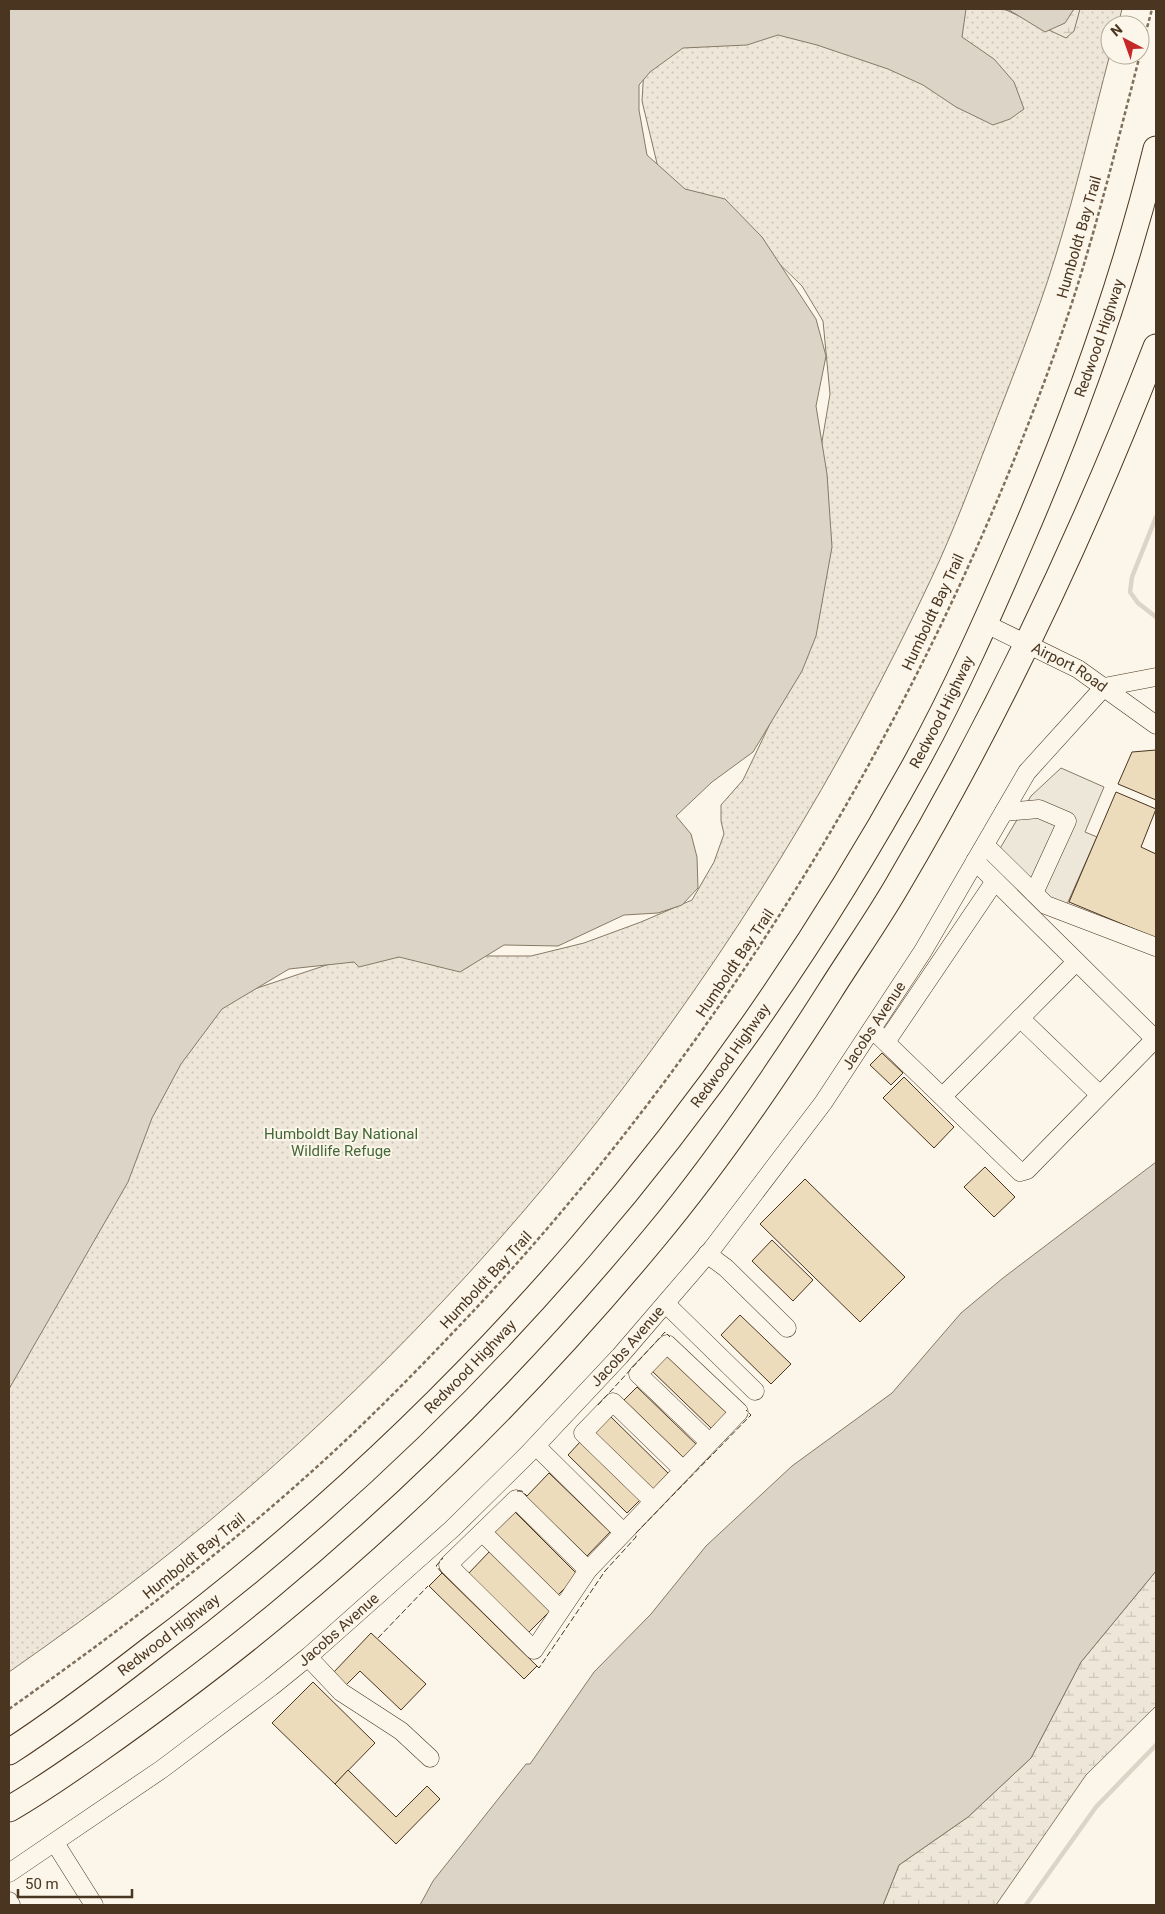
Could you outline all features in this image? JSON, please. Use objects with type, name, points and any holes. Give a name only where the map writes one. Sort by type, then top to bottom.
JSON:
[{"type":"highway","name":"Redwood Highway","points":[[9,1752],[112,1679],[219,1598],[293,1536],[417,1421],[509,1328],[587,1242],[664,1147],[737,1050],[866,850],[919,758],[986,624],[1050,475],[1091,366],[1124,267],[1156,149]]},
{"type":"highway","points":[[9,1809],[39,1792],[151,1713],[230,1654],[329,1572],[417,1491],[493,1416],[589,1314],[656,1236],[716,1158],[800,1038],[895,890],[964,767],[1027,643],[1094,500],[1156,347]]},
{"type":"street","name":"Airport Road","points":[[986,624],[1078,669],[1104,687],[1156,677]]},
{"type":"street","points":[[1104,687],[1156,725]]},
{"type":"street","name":"Jacobs Avenue","points":[[9,1873],[162,1769],[271,1688],[452,1529],[536,1446],[666,1304],[707,1254],[823,1103],[910,971],[1027,772],[1104,687]]},
{"type":"street","points":[[1004,812],[1039,809],[1067,821],[1034,894]]},
{"type":"street","points":[[985,845],[1046,905],[1156,947]]},
{"type":"street","points":[[872,1029],[1020,1172],[1027,1170],[1156,1039],[975,861]]},
{"type":"street","points":[[886,1042],[995,881]]},
{"type":"street","points":[[942,918],[962,929]]},
{"type":"street","points":[[943,1096],[1076,962]]},
{"type":"street","points":[[910,971],[927,982]]},
{"type":"street","points":[[1020,1018],[1100,1095]]},
{"type":"street","points":[[707,1254],[726,1268],[787,1328]]},
{"type":"street","points":[[666,1304],[755,1391]]},
{"type":"street","points":[[588,1570],[516,1499],[448,1565],[534,1650],[588,1570],[622,1532],[683,1470],[739,1412],[667,1344],[638,1374],[710,1442]]},
{"type":"street","points":[[652,1501],[583,1433],[613,1402],[683,1470]]},
{"type":"street","points":[[536,1446],[622,1532]]},
{"type":"street","points":[[482,1532],[561,1610]]},
{"type":"street","points":[[308,1657],[341,1692],[401,1731],[430,1758]]},
{"type":"street","points":[[55,1843],[94,1905]]},
{"type":"path","name":"Humboldt Bay Trail","points":[[9,1708],[128,1624],[218,1553],[329,1456],[385,1403],[535,1244],[577,1194],[646,1108],[747,967],[792,900],[902,704],[1005,482],[1059,342],[1081,277],[1152,9]]},
{"type":"green space","name":"Humboldt Bay National Wildlife Refuge","points":[[700,9],[1122,9],[1120,15],[1100,15],[1100,65],[1107,65],[1063,233],[1032,326],[955,525],[932,577],[860,720],[781,858],[693,992],[598,1120],[496,1243],[386,1360],[270,1469],[147,1571],[9,1672],[9,1383],[209,1004],[384,946],[488,956],[531,956],[584,943],[641,922],[692,900],[714,862],[724,834],[721,821],[721,805],[743,780],[777,709],[830,394],[823,321],[802,286],[763,248],[661,180],[642,101],[644,68]]},
{"type":"green space","points":[[1004,9],[1080,9],[1074,31],[1066,38]]},
{"type":"green space","points":[[1156,1571],[1156,1706],[1086,1775],[996,1905],[883,1905],[899,1865],[968,1817],[1031,1758],[1081,1662]]},
{"type":"shaded area","points":[[9,9],[966,9],[962,37],[994,59],[1014,82],[1024,109],[1010,119],[993,125],[956,107],[923,85],[888,69],[817,45],[778,35],[747,45],[683,48],[650,72],[639,85],[639,110],[647,155],[685,189],[725,199],[762,237],[816,319],[826,356],[816,406],[827,474],[832,547],[816,636],[802,671],[753,752],[712,782],[676,816],[691,834],[697,857],[698,888],[682,905],[658,913],[624,915],[558,946],[504,945],[460,972],[399,957],[359,967],[354,962],[289,969],[222,1009],[181,1064],[152,1118],[128,1182],[9,1389]]},
{"type":"shaded area","points":[[991,9],[1074,9],[1065,23],[1045,32],[1009,10]]},
{"type":"shaded area","points":[[1061,768],[1104,787],[1085,832],[1097,837],[1060,920],[1039,911],[992,862],[1031,796]]},
{"type":"shaded area","points":[[1156,1162],[1156,1571],[1081,1662],[1031,1758],[968,1817],[899,1865],[883,1905],[420,1905],[433,1881],[526,1764],[530,1764],[594,1672],[651,1614],[706,1546],[792,1466],[892,1393],[961,1313],[1003,1278]]},
{"type":"building","points":[[1156,750],[1156,800],[1118,784],[1132,752]]},
{"type":"building","points":[[1116,792],[1156,809],[1141,847],[1156,854],[1156,938],[1069,902]]},
{"type":"building","points":[[882,1053],[903,1073],[891,1085],[870,1065]]},
{"type":"building","points":[[904,1077],[954,1127],[934,1148],[883,1098]]},
{"type":"building","points":[[985,1167],[1015,1197],[994,1217],[964,1187]]},
{"type":"building","points":[[805,1179],[905,1277],[860,1322],[760,1224]]},
{"type":"building","points":[[772,1240],[813,1280],[793,1301],[752,1261]]},
{"type":"building","points":[[740,1315],[791,1364],[771,1384],[721,1335]]},
{"type":"building","points":[[668,1352],[729,1411],[712,1429],[651,1370]]},
{"type":"building","points":[[637,1387],[700,1448],[687,1461],[624,1400]]},
{"type":"building","points":[[610,1416],[670,1475],[653,1493],[592,1433]]},
{"type":"building","points":[[580,1442],[640,1500],[627,1513],[568,1455]]},
{"type":"building","points":[[549,1473],[610,1532],[587,1556],[526,1497]]},
{"type":"building","points":[[513,1510],[578,1575],[557,1596],[492,1531]]},
{"type":"building","points":[[490,1551],[551,1610],[527,1634],[467,1575]]},
{"type":"building","points":[[442,1573],[537,1666],[524,1679],[429,1586]]},
{"type":"building","points":[[371,1633],[426,1684],[401,1710],[360,1671],[346,1685],[333,1673]]},
{"type":"building","points":[[313,1682],[375,1743],[335,1784],[272,1723]]},
{"type":"building","points":[[348,1770],[396,1817],[427,1786],[440,1799],[396,1844],[335,1784]]},
{"type":"waterway","points":[[1156,517],[1132,577],[1130,592],[1138,603],[1156,617]]},
{"type":"waterway","points":[[1026,1905],[1096,1807],[1156,1745]]},
{"type":"fence","points":[[598,1405],[665,1332],[670,1337]]},
{"type":"fence","points":[[537,1666],[539,1668],[605,1571],[636,1537],[636,1533],[751,1415],[746,1410]]},
{"type":"fence","points":[[517,1491],[522,1491],[527,1496]]},
{"type":"fence","points":[[442,1573],[436,1566],[443,1558]]},
{"type":"fence","points":[[378,1638],[428,1586]]}]
